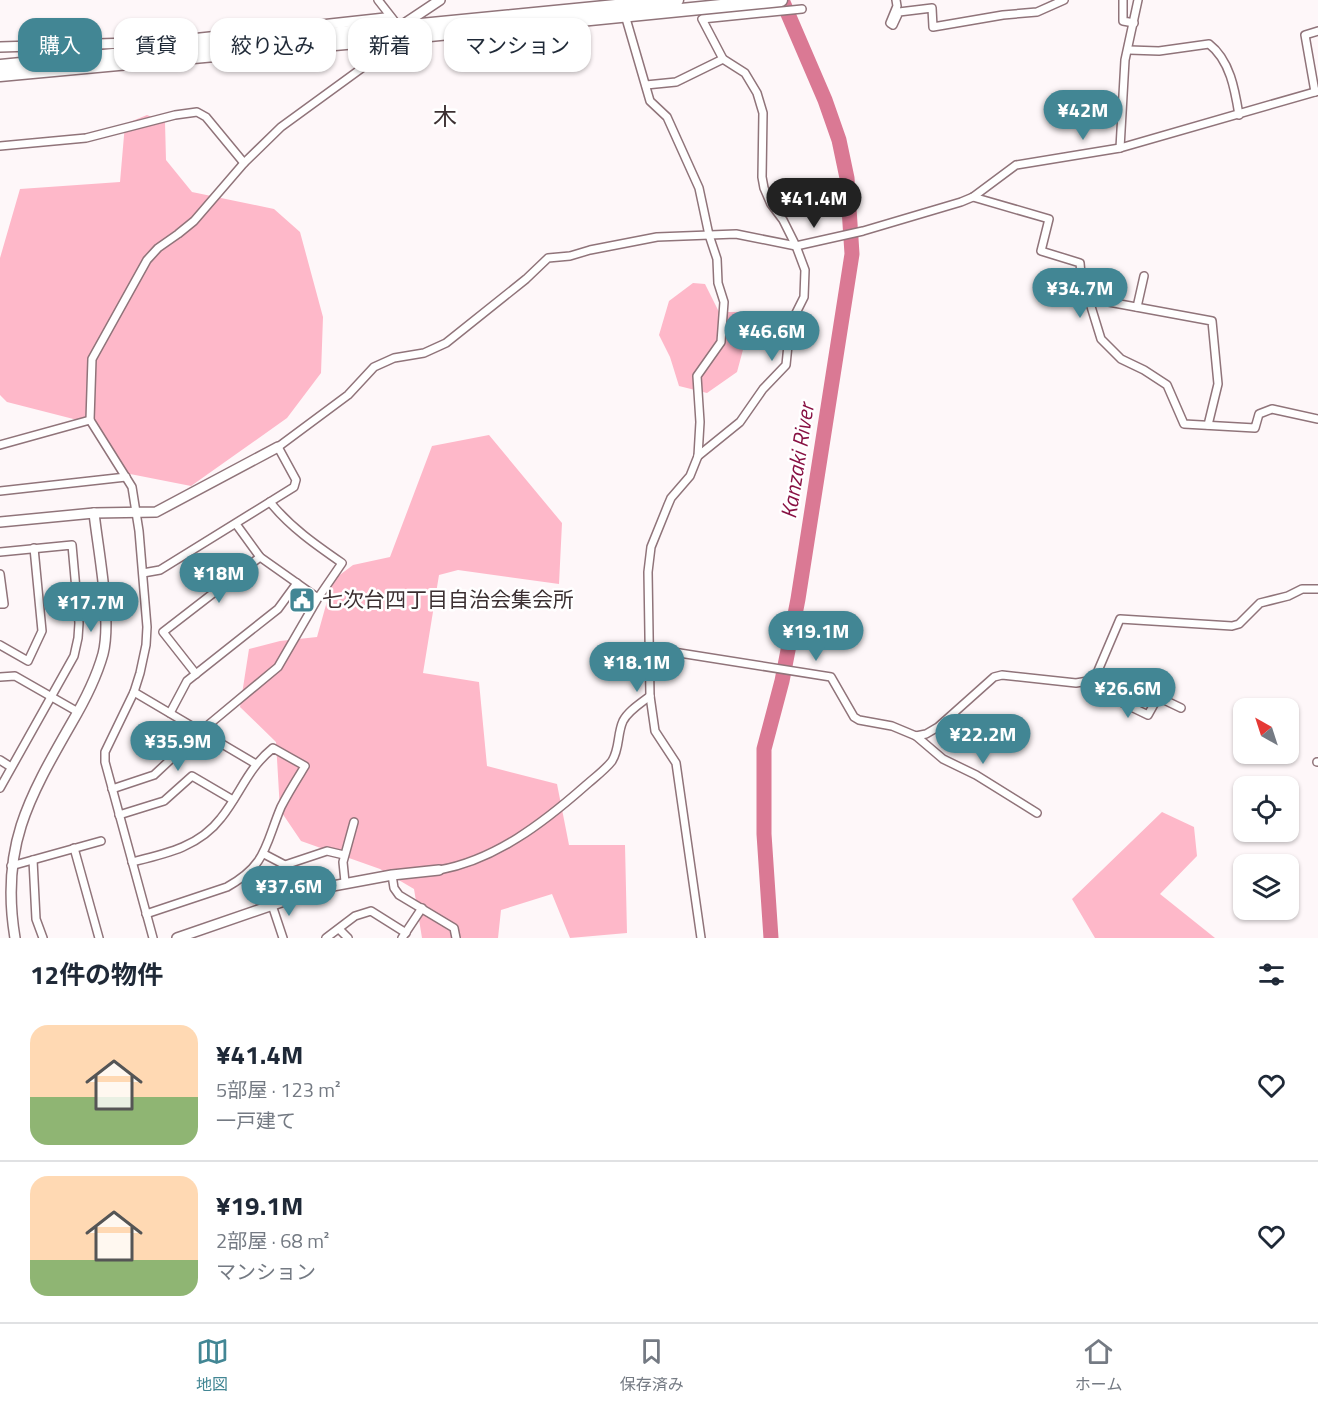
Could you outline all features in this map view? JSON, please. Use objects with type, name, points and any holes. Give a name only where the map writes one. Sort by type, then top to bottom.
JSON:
[{"type":"highway","points":[[432,28],[614,3],[677,0]]},
{"type":"highway","points":[[432,31],[626,16],[781,0]]},
{"type":"highway","points":[[0,66],[348,37]]},
{"type":"highway","points":[[0,75],[348,38]]},
{"type":"street","points":[[378,0],[389,18]]},
{"type":"street","points":[[417,18],[438,0]]},
{"type":"street","points":[[896,0],[897,6],[890,23],[893,25],[899,12],[932,8],[933,27],[1003,15],[1037,12],[1064,0]]},
{"type":"street","points":[[1123,0],[1123,21],[1134,22]]},
{"type":"street","points":[[1120,148],[1125,60],[1138,0]]},
{"type":"street","points":[[614,3],[626,16],[650,101],[667,117],[699,188],[709,235],[717,259],[718,283],[724,302],[721,342],[697,376],[698,456],[690,476],[671,498],[651,546],[648,572],[650,696],[655,731],[676,764],[701,938]]},
{"type":"street","points":[[698,456],[740,422],[763,389],[786,364],[790,326],[804,297],[805,270],[783,220],[771,204],[764,188],[762,177],[763,113],[757,93],[745,74],[723,59],[702,19],[802,9]]},
{"type":"street","points":[[0,47],[163,42],[348,22]]},
{"type":"street","points":[[0,522],[94,513],[156,512],[278,447],[348,395],[374,367],[394,358],[424,353],[446,344],[526,279],[548,258],[570,256],[657,237],[736,234],[796,246],[863,231],[973,197],[1016,165],[1120,148],[1317,91],[1305,35],[1318,32]]},
{"type":"street","points":[[1129,50],[1159,51],[1209,44],[1217,50],[1232,79],[1239,115]]},
{"type":"street","points":[[646,85],[676,82],[723,59]]},
{"type":"street","points":[[153,938],[105,762],[105,752],[134,692],[146,645],[143,573],[132,487],[90,420],[93,359],[147,260],[158,248],[194,220],[244,163],[281,127],[357,72]]},
{"type":"street","points":[[0,146],[86,138],[175,115],[197,112],[206,117],[244,163]]},
{"type":"street","points":[[973,197],[1049,219],[1041,251],[1080,263],[1087,298],[1101,339],[1121,359],[1167,385],[1184,424],[1255,428],[1259,414],[1272,409],[1318,418]]},
{"type":"street","points":[[1137,307],[1144,276]]},
{"type":"street","points":[[1087,298],[1212,321],[1218,384],[1208,425]]},
{"type":"street","points":[[0,445],[90,420]]},
{"type":"street","points":[[143,573],[160,570],[294,487],[296,480],[278,447]]},
{"type":"street","points":[[0,491],[126,477]]},
{"type":"street","points":[[112,789],[154,775],[201,731],[278,667],[318,598],[342,563],[306,538],[281,516],[270,502]]},
{"type":"street","points":[[15,938],[8,900],[8,867],[22,812],[95,680],[104,651],[105,615],[94,513]]},
{"type":"street","points":[[236,524],[260,557],[318,598]]},
{"type":"street","points":[[0,552],[72,545],[78,610],[78,638],[74,656],[0,788]]},
{"type":"street","points":[[0,645],[28,661],[38,641],[42,622],[34,548]]},
{"type":"street","points":[[196,674],[163,632],[260,557]]},
{"type":"street","points":[[0,574],[4,604],[0,604]]},
{"type":"street","points":[[170,713],[187,681],[278,609],[297,583]]},
{"type":"street","points":[[916,736],[932,731],[994,677],[1002,675],[1076,682],[1088,681],[1097,673],[1120,619],[1232,626],[1239,624],[1260,603],[1288,596],[1302,589],[1318,589]]},
{"type":"street","points":[[648,648],[831,677],[851,713],[860,720],[892,726],[916,736],[943,759],[976,775],[1037,813]]},
{"type":"street","points":[[0,677],[15,676],[78,712]]},
{"type":"street","points":[[1088,681],[1096,690],[1148,715],[1158,697],[1181,708]]},
{"type":"street","points":[[134,692],[256,764]]},
{"type":"street","points":[[177,938],[322,888],[345,882],[452,868],[507,845],[536,826],[610,764],[617,752],[623,721],[631,711],[650,696]]},
{"type":"street","points":[[132,862],[171,852],[192,843],[214,827],[244,780],[256,764],[273,748],[305,766],[282,804],[264,854],[251,870],[227,887],[146,914]]},
{"type":"street","points":[[0,760],[11,767]]},
{"type":"street","points":[[119,815],[164,801],[192,776],[233,800]]},
{"type":"street","points":[[345,882],[342,870],[344,855],[354,822]]},
{"type":"street","points":[[8,867],[100,841]]},
{"type":"street","points":[[74,848],[98,936],[88,938]]},
{"type":"street","points":[[264,854],[285,866],[327,851],[344,855]]},
{"type":"street","points":[[33,860],[36,919],[43,938]]},
{"type":"street","points":[[392,875],[394,888],[399,895],[454,928],[456,938]]},
{"type":"street","points":[[272,905],[283,938]]},
{"type":"street","points":[[326,938],[355,916],[371,911],[404,935],[422,908]]},
{"type":"street","points":[[339,929],[348,938]]},
{"type":"shaded area","points":[[147,115],[165,122],[166,160],[192,192],[274,209],[300,232],[323,317],[321,373],[287,418],[191,486],[125,473],[93,424],[7,402],[0,395],[0,258],[20,189],[120,182],[125,124]]},
{"type":"shaded area","points":[[693,283],[705,284],[719,312],[740,312],[751,320],[737,372],[707,393],[679,386],[670,357],[659,335],[669,301]]},
{"type":"shaded area","points":[[489,435],[562,523],[559,584],[458,570],[439,575],[423,673],[479,682],[487,766],[557,784],[569,845],[625,845],[627,933],[570,938],[552,894],[501,910],[498,938],[422,938],[414,889],[380,869],[301,841],[280,810],[276,742],[240,707],[249,649],[280,641],[317,637],[333,580],[353,565],[390,557],[432,446]]},
{"type":"shaded area","points":[[1162,812],[1194,827],[1197,856],[1160,894],[1215,938],[1095,938],[1072,899]]},
{"type":"waterway","name":"Kanzaki River","points":[[771,938],[764,834],[764,749],[782,681],[798,599],[852,254],[847,178],[839,140],[825,100],[782,0]]},
{"type":"place","name":"七次台四丁目自治会集会所","points":[[302,600]]},
{"type":"district","name":"木","points":[[445,117]]}]
